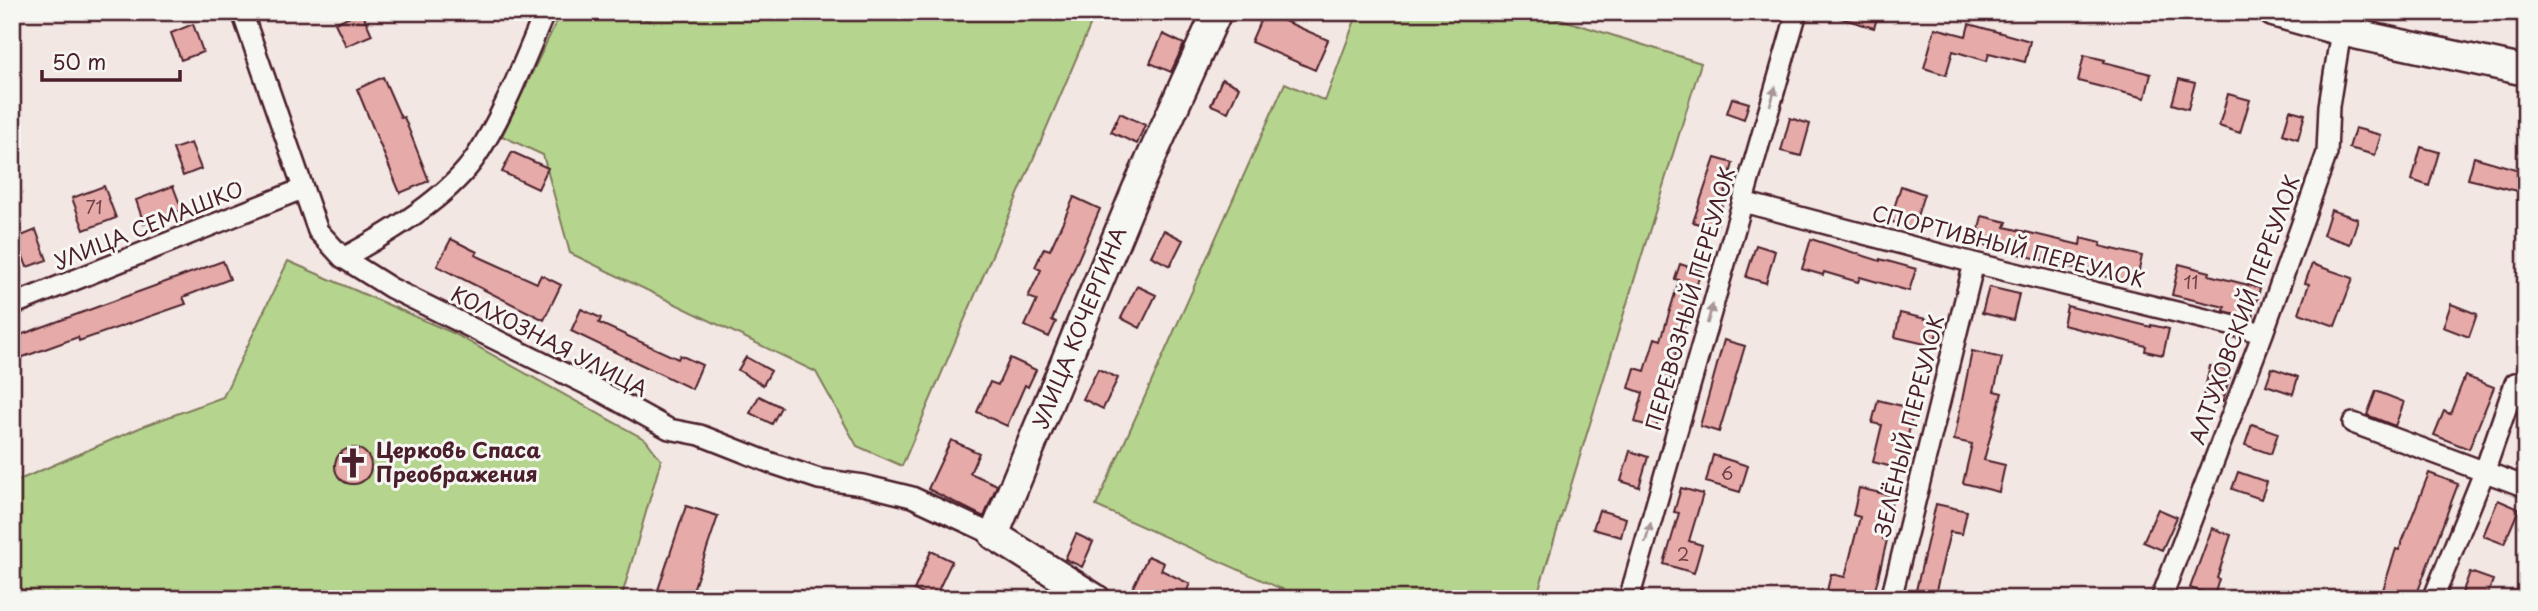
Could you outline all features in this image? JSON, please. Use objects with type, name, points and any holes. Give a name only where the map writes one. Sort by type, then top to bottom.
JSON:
[{"type":"main road","name":"УЛИЦА КОЧЕРГИНА","points":[[994,535],[1136,191],[1217,12]]},
{"type":"main road","points":[[2273,12],[2526,71]]},
{"type":"main road","points":[[994,535],[1096,599]]},
{"type":"street","name":"КОЛХОЗНАЯ УЛИЦА","points":[[242,12],[318,232],[343,258],[391,288],[590,386],[669,429],[700,435],[819,479],[863,485],[912,497],[994,535]]},
{"type":"street","points":[[343,258],[382,237],[440,195],[474,159],[507,98],[545,12]]},
{"type":"street","name":"ПЕРЕВОЗНЫЙ ПЕРЕУЛОК","points":[[1629,599],[1797,12]]},
{"type":"street","name":"АЛТУХОВСКИЙ ПЕРЕУЛОК","points":[[2161,599],[2263,333],[2327,153],[2329,106],[2341,30]]},
{"type":"street","name":"УЛИЦА СЕМАШКО","points":[[12,305],[302,189]]},
{"type":"street","name":"СПОРТИВНЫЙ ПЕРЕУЛОК","points":[[1743,202],[1974,263],[2263,333]]},
{"type":"street","name":"ЗЕЛЁНЫЙ ПЕРЕУЛОК","points":[[1891,599],[1974,263]]},
{"type":"street","points":[[2433,599],[2485,470],[2515,383]]},
{"type":"street","points":[[2353,424],[2526,486]]},
{"type":"green space","points":[[561,12],[631,12],[649,21],[655,12],[1096,12],[902,466],[857,446],[816,372],[570,253],[543,155],[502,136]]},
{"type":"green space","points":[[1358,12],[1538,12],[1701,63],[1536,599],[1304,599],[1096,506],[1285,83],[1325,101]]},
{"type":"green space","points":[[288,261],[453,333],[646,440],[661,460],[621,599],[12,599],[12,483],[144,426],[223,397]]},
{"type":"building","points":[[362,12],[372,35],[346,46],[335,23]]},
{"type":"building","points":[[1264,12],[1328,40],[1315,70],[1251,42]]},
{"type":"building","points":[[1835,12],[1879,12],[1874,28],[1834,16]]},
{"type":"building","points":[[193,24],[203,52],[181,60],[171,33]]},
{"type":"building","points":[[1969,24],[2030,41],[2025,62],[1989,53],[1987,61],[1953,51],[1946,75],[1924,68],[1935,28],[1966,36]]},
{"type":"building","points":[[1163,34],[1184,44],[1171,72],[1150,63]]},
{"type":"building","points":[[2084,55],[2151,74],[2145,98],[2078,81]]},
{"type":"building","points":[[383,77],[401,118],[404,117],[429,181],[400,193],[357,89]]},
{"type":"building","points":[[1222,79],[1239,87],[1228,112],[1211,105]]},
{"type":"building","points":[[2179,79],[2195,83],[2188,109],[2172,104]]},
{"type":"building","points":[[2228,94],[2250,100],[2240,133],[2219,126]]},
{"type":"building","points":[[1732,98],[1749,103],[1744,119],[1727,113]]},
{"type":"building","points":[[2290,110],[2305,114],[2298,139],[2283,134]]},
{"type":"building","points":[[1120,113],[1145,125],[1137,144],[1111,132]]},
{"type":"building","points":[[1790,118],[1810,124],[1801,156],[1781,151]]},
{"type":"building","points":[[2355,128],[2381,135],[2375,155],[2349,148]]},
{"type":"building","points":[[191,143],[201,169],[183,176],[173,149]]},
{"type":"building","points":[[2421,147],[2439,152],[2429,186],[2412,180]]},
{"type":"building","points":[[512,152],[548,168],[538,189],[502,172]]},
{"type":"building","points":[[2474,157],[2526,172],[2526,193],[2468,179]]},
{"type":"building","points":[[1715,158],[1733,163],[1716,229],[1693,222]]},
{"type":"building","points":[[104,186],[116,218],[84,230],[72,198]]},
{"type":"building","points":[[173,186],[182,210],[144,224],[136,200]]},
{"type":"building","points":[[1901,186],[1924,194],[1913,229],[1890,221]]},
{"type":"building","points":[[1074,197],[1100,209],[1052,320],[1056,322],[1049,337],[1025,326],[1037,300],[1028,297],[1041,270],[1035,267],[1044,248],[1050,250]]},
{"type":"building","points":[[2331,210],[2358,219],[2350,244],[2323,235]]},
{"type":"building","points":[[1982,216],[2007,222],[2005,227],[2080,245],[2081,238],[2101,243],[2100,246],[2142,256],[2136,284],[1976,243]]},
{"type":"building","points":[[36,230],[47,260],[27,267],[16,238]]},
{"type":"building","points":[[1164,230],[1183,240],[1170,266],[1151,256]]},
{"type":"building","points":[[451,239],[477,252],[475,255],[537,283],[541,275],[561,285],[544,320],[437,266]]},
{"type":"building","points":[[1811,239],[1880,261],[1916,269],[1909,291],[1860,277],[1858,282],[1802,269]]},
{"type":"building","points":[[1756,245],[1775,251],[1766,283],[1746,277]]},
{"type":"building","points":[[223,261],[230,279],[183,297],[186,304],[79,341],[78,337],[12,361],[12,338]]},
{"type":"building","points":[[1680,264],[1701,271],[1668,378],[1671,379],[1656,428],[1635,422],[1643,393],[1629,388],[1635,368],[1645,371],[1655,338],[1661,340],[1679,280],[1675,279]]},
{"type":"building","points":[[2179,264],[2260,288],[2253,318],[2224,311],[2225,307],[2172,295]]},
{"type":"building","points":[[2312,264],[2353,278],[2335,326],[2299,313],[2309,284],[2305,283]]},
{"type":"building","points":[[1137,286],[1156,295],[1140,328],[1121,318]]},
{"type":"building","points":[[1989,287],[2019,294],[2013,320],[1982,313]]},
{"type":"building","points":[[2451,304],[2477,314],[2469,337],[2443,327]]},
{"type":"building","points":[[2067,306],[2169,329],[2163,355],[2145,351],[2146,346],[2063,325]]},
{"type":"building","points":[[581,309],[601,318],[599,323],[678,359],[680,355],[702,365],[692,389],[571,331]]},
{"type":"building","points":[[1900,313],[1939,322],[1934,346],[1895,337]]},
{"type":"building","points":[[1724,340],[1745,346],[1719,432],[1700,426]]},
{"type":"building","points":[[1972,351],[2002,358],[1994,391],[2002,393],[1984,460],[2005,465],[1999,492],[1963,483],[1972,444],[1954,440]]},
{"type":"building","points":[[746,357],[771,371],[763,385],[738,370]]},
{"type":"building","points":[[1010,358],[1036,370],[1028,387],[1025,385],[1007,426],[977,412],[990,382],[998,385]]},
{"type":"building","points":[[2210,366],[2231,371],[2223,401],[2203,397]]},
{"type":"building","points":[[2272,368],[2298,377],[2293,394],[2266,385]]},
{"type":"building","points":[[1098,369],[1118,378],[1103,409],[1083,399]]},
{"type":"building","points":[[2465,376],[2494,387],[2469,449],[2434,435],[2444,411],[2450,414]]},
{"type":"building","points":[[2376,391],[2404,402],[2395,426],[2367,415]]},
{"type":"building","points":[[759,396],[781,407],[772,424],[750,413]]},
{"type":"building","points":[[1878,400],[1914,409],[1905,449],[1908,450],[1904,470],[1873,462],[1882,425],[1872,423]]},
{"type":"building","points":[[2252,424],[2278,433],[2271,454],[2245,445]]},
{"type":"building","points":[[951,440],[979,453],[970,473],[997,485],[984,517],[928,489]]},
{"type":"building","name":"Церковь Спаса Преображения","points":[[353,448],[366,453],[371,466],[366,479],[353,484],[340,479],[335,466],[340,453]]},
{"type":"building","points":[[1630,451],[1648,457],[1639,487],[1621,481]]},
{"type":"building","points":[[1713,455],[1748,466],[1740,492],[1706,482]]},
{"type":"building","points":[[2238,472],[2267,482],[2261,499],[2232,489]]},
{"type":"building","points":[[2429,473],[2458,484],[2415,599],[2380,599],[2396,549],[2399,550]]},
{"type":"building","points":[[1681,488],[1703,494],[1689,541],[1702,545],[1694,573],[1664,564],[1679,513],[1674,512]]},
{"type":"building","points":[[1859,488],[1893,496],[1883,539],[1887,540],[1873,599],[1825,599],[1831,574],[1845,577],[1860,517],[1853,515]]},
{"type":"building","points":[[2498,500],[2519,509],[2504,544],[2483,536]]},
{"type":"building","points":[[1936,504],[1967,511],[1962,534],[1950,532],[1934,599],[1914,599]]},
{"type":"building","points":[[686,506],[718,516],[690,599],[655,599]]},
{"type":"building","points":[[2158,509],[2177,517],[2162,550],[2143,542]]},
{"type":"building","points":[[1599,510],[1626,518],[1621,537],[1593,529]]},
{"type":"building","points":[[2212,528],[2231,535],[2214,596],[2190,588]]},
{"type":"building","points":[[1076,534],[1093,542],[1082,567],[1065,559]]},
{"type":"building","points":[[931,551],[952,561],[934,599],[914,590]]},
{"type":"building","points":[[1148,556],[1164,563],[1161,570],[1190,584],[1183,599],[1153,599],[1132,589]]},
{"type":"building","points":[[2470,572],[2493,580],[2486,599],[2460,599]]},
{"type":"place","name":"Церковь Спаса Преображения","points":[[353,463]]}]
